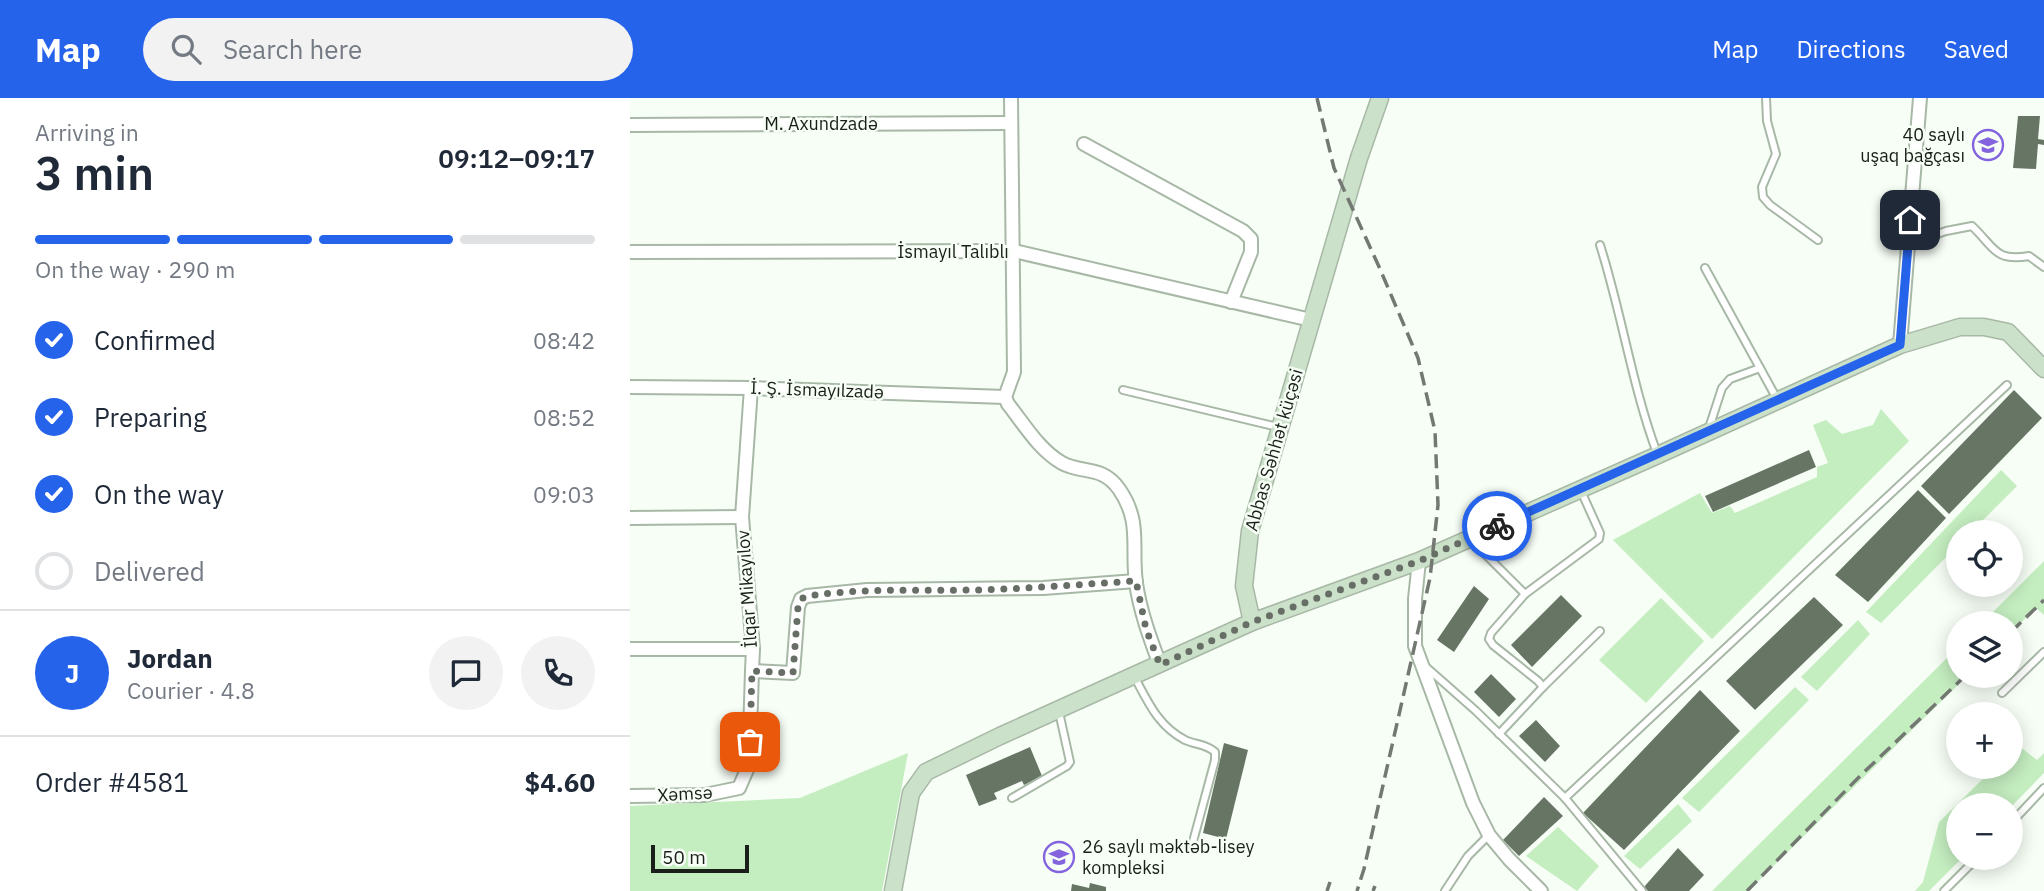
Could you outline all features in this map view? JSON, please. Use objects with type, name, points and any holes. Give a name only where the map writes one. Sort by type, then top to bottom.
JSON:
[{"type":"main road","name":"Abbas Səhhət küçəsi","points":[[1252,622],[1244,586],[1250,531],[1359,158],[1380,98]]},
{"type":"main road","points":[[893,891],[911,793],[926,772],[1252,622],[1419,561],[1900,345],[1960,327],[1984,327],[2008,332],[2044,369]]},
{"type":"street","points":[[1011,98],[1014,372],[1005,397],[1043,447],[1063,464],[1107,476],[1118,488],[1135,527],[1136,581],[1146,629],[1160,665]]},
{"type":"street","points":[[1900,345],[1920,98]]},
{"type":"street","name":"M. Axundzadə","points":[[630,125],[1011,123]]},
{"type":"street","points":[[1084,144],[1243,231],[1251,239],[1251,252],[1231,302]]},
{"type":"street","name":"İsmayıl Talıblı","points":[[630,253],[1014,251],[1311,320]]},
{"type":"street","name":"İ. Ş. İsmayılzadə","points":[[630,387],[751,388],[1005,397]]},
{"type":"street","name":"İlqar Mikayılov","points":[[739,788],[749,765],[753,649],[742,517],[751,388]]},
{"type":"street","points":[[630,518],[742,517]]},
{"type":"street","points":[[1419,561],[1415,599],[1415,646],[1474,803],[1489,835],[1541,891]]},
{"type":"street","points":[[752,671],[793,673],[798,607],[801,599],[807,596],[867,590],[1043,588],[1136,581]]},
{"type":"street","points":[[630,649],[753,649]]},
{"type":"street","name":"Xəmsə","points":[[630,796],[705,795],[739,788]]},
{"type":"lane","points":[[1766,98],[1767,121],[1776,154],[1762,187],[1763,197],[1818,240]]},
{"type":"lane","points":[[1908,244],[1972,226],[2001,256],[2029,256],[2044,267]]},
{"type":"lane","points":[[1600,245],[1614,288],[1645,421],[1658,455]]},
{"type":"lane","points":[[1705,268],[1777,401]]},
{"type":"lane","points":[[1708,433],[1722,388],[1730,379],[1760,368]]},
{"type":"lane","points":[[1565,798],[2007,385]]},
{"type":"lane","points":[[1123,390],[1280,427]]},
{"type":"lane","points":[[1543,687],[1489,639],[1491,633],[1525,594],[1599,539],[1600,533],[1581,489]]},
{"type":"lane","points":[[1470,539],[1525,594]]},
{"type":"lane","points":[[1499,734],[1600,631]]},
{"type":"lane","points":[[2002,693],[2044,652]]},
{"type":"lane","points":[[1422,664],[1565,798],[1642,891]]},
{"type":"lane","points":[[1134,677],[1152,710],[1172,733],[1189,742],[1209,746],[1215,752],[1215,761],[1191,849]]},
{"type":"lane","points":[[1012,798],[1068,766],[1070,762],[1059,710]]},
{"type":"lane","points":[[2023,810],[2044,788]]},
{"type":"lane","points":[[1445,891],[1468,856],[1489,835]]},
{"type":"lane","points":[[1944,891],[1965,870]]},
{"type":"green space","points":[[1881,409],[1909,441],[1712,639],[1613,540],[1700,493],[1712,513],[1730,506],[1735,513],[1817,477],[1817,467],[1828,463],[1813,425],[1826,420],[1842,434],[1873,425]]},
{"type":"green space","points":[[2001,470],[2017,486],[1983,520],[1953,520]]},
{"type":"green space","points":[[1946,528],[1946,557],[1881,623],[1866,612]]},
{"type":"green space","points":[[2044,561],[2044,615],[2036,608],[2023,620],[2023,611],[1994,611],[2008,597],[2023,597],[2023,582]]},
{"type":"green space","points":[[1661,598],[1704,641],[1646,703],[1599,660]]},
{"type":"green space","points":[[1858,620],[1870,634],[1817,691],[1801,677]]},
{"type":"green space","points":[[1946,659],[1946,688],[1955,688],[1748,891],[1712,891]]},
{"type":"green space","points":[[1795,687],[1809,700],[1699,812],[1682,798]]},
{"type":"green space","points":[[2023,749],[2037,760],[2044,753],[2044,773],[2023,795],[1969,793],[1983,779],[2023,779]]},
{"type":"green space","points":[[908,753],[882,891],[630,891],[630,806],[800,798]]},
{"type":"green space","points":[[1678,804],[1692,821],[1640,869],[1624,856]]},
{"type":"green space","points":[[1946,815],[1946,870],[1950,870],[1929,891],[1915,891],[1923,882],[1939,822]]},
{"type":"green space","points":[[1558,827],[1599,866],[1577,891],[1526,856]]},
{"type":"building","points":[[2018,116],[2040,116],[2038,139],[2044,140],[2044,145],[2038,144],[2036,169],[2013,168]]},
{"type":"building","points":[[2014,390],[2042,418],[1949,514],[1921,486]]},
{"type":"building","points":[[1809,450],[1816,467],[1713,512],[1705,496]]},
{"type":"building","points":[[1918,490],[1946,518],[1868,602],[1835,575]]},
{"type":"building","points":[[1474,586],[1489,599],[1454,652],[1437,640]]},
{"type":"building","points":[[1561,595],[1582,616],[1532,667],[1511,645]]},
{"type":"building","points":[[1814,597],[1843,625],[1755,710],[1726,681]]},
{"type":"building","points":[[1491,674],[1516,699],[1499,717],[1474,692]]},
{"type":"building","points":[[1700,690],[1740,731],[1624,850],[1583,813]]},
{"type":"building","points":[[1536,720],[1560,746],[1545,762],[1519,736]]},
{"type":"building","points":[[1224,743],[1248,750],[1226,839],[1203,833]]},
{"type":"building","points":[[1030,747],[1042,776],[1024,785],[1022,781],[994,793],[997,799],[979,806],[966,775]]},
{"type":"building","points":[[1544,797],[1563,816],[1519,856],[1503,840]]},
{"type":"building","points":[[1678,848],[1704,875],[1689,891],[1648,891],[1644,887]]},
{"type":"building","points":[[1090,883],[1106,887],[1106,891],[1071,891],[1072,884],[1089,888]]},
{"type":"railway","points":[[1317,98],[1334,168],[1418,358],[1435,431],[1438,505],[1430,578],[1357,891]]},
{"type":"railway","points":[[2023,620],[2044,600]]},
{"type":"railway","points":[[1747,891],[1860,776],[1952,688]]},
{"type":"railway","points":[[1327,891],[1330,882]]},
{"type":"railway","points":[[1373,891],[1375,886]]},
{"type":"way so far","points":[[750,742],[752,671],[793,673],[798,607],[801,599],[807,596],[867,590],[1043,588],[1136,581],[1146,629],[1160,665],[1252,622],[1419,561],[1497,526]]},
{"type":"place","name":"40 saylı uşaq bağçası","points":[[1988,145]]},
{"type":"place","name":"26 saylı məktəb-lisey kompleksi","points":[[1059,857]]},
{"type":"route","points":[[1497,526],[1900,345],[1910,220]]}]
